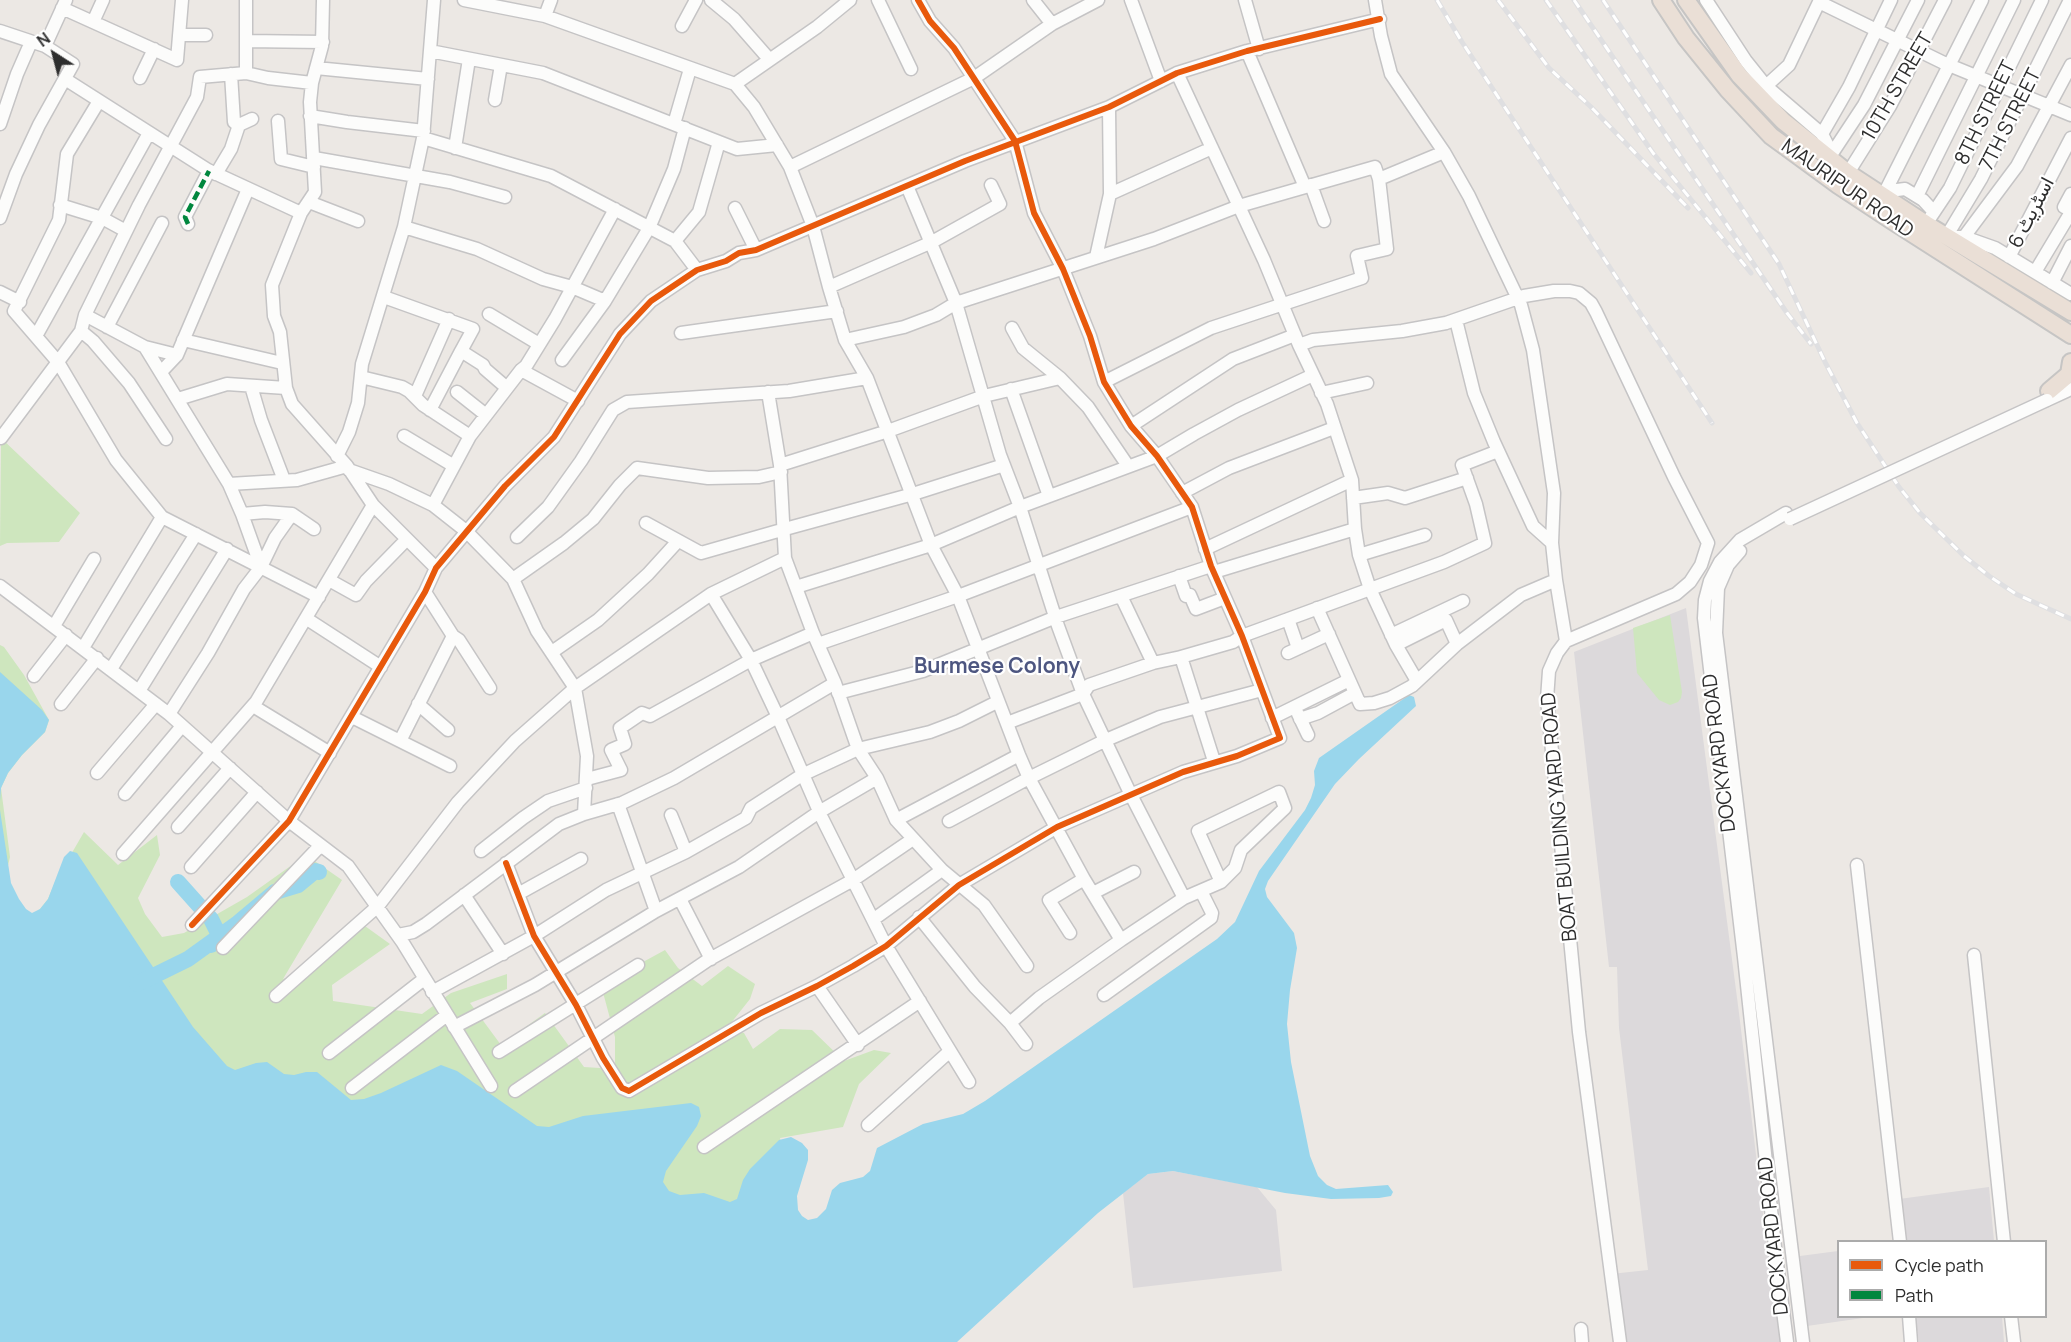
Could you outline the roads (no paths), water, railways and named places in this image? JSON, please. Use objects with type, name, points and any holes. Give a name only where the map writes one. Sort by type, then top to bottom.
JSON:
[{"type":"highway","name":"MAURIPUR ROAD","points":[[1661,0],[1693,47],[1728,90],[1771,136],[1838,185],[2071,335]]},
{"type":"highway","name":"MAURIPUR ROAD","points":[[1686,0],[1739,75],[1783,121],[1848,173],[1883,196],[1930,218],[1947,237],[2071,312]]},
{"type":"highway","points":[[2055,325],[2064,334],[2070,347],[2071,357]]},
{"type":"highway","points":[[2045,396],[2069,374],[2071,362]]},
{"type":"street","points":[[93,22],[103,0]]},
{"type":"street","points":[[45,46],[64,4],[93,22],[177,60],[182,0]]},
{"type":"street","points":[[246,0],[246,73]]},
{"type":"street","points":[[322,0],[322,42],[312,82],[310,116],[315,192],[302,213],[272,285],[274,316],[280,332],[286,388],[292,404],[324,438],[373,504],[436,568]]},
{"type":"street","points":[[337,456],[349,432],[355,413],[362,364],[404,227],[424,134],[434,0]]},
{"type":"street","points":[[464,0],[491,3],[545,16],[735,84],[754,107],[790,167],[813,226],[828,287],[845,340],[867,378],[931,545],[958,596],[997,702],[1029,778],[1084,879],[1121,940]]},
{"type":"street","points":[[545,16],[551,0]]},
{"type":"street","points":[[682,26],[696,0]]},
{"type":"street","points":[[711,0],[734,19],[769,59]]},
{"type":"street","points":[[735,84],[817,27],[850,0]]},
{"type":"street","points":[[878,0],[911,69]]},
{"type":"street","points":[[506,863],[534,936],[622,1088],[629,1091],[761,1013],[817,986],[886,946],[959,885],[1057,827],[1183,772],[1237,756],[1280,738],[1242,636],[1212,569],[1192,507],[1157,456],[1131,426],[1104,382],[1090,336],[1063,269],[1034,213],[1015,141],[954,48],[930,21],[918,0]]},
{"type":"street","points":[[1034,0],[1052,24]]},
{"type":"street","points":[[790,167],[974,78],[1052,24],[1098,0]]},
{"type":"street","points":[[1131,0],[1161,81]]},
{"type":"street","points":[[1245,0],[1253,50],[1324,221]]},
{"type":"street","points":[[1131,426],[1233,359],[1297,340],[1402,331],[1446,323],[1518,297],[1554,291],[1579,293],[1591,303],[1708,543],[1701,565],[1690,582],[1677,594],[1566,641],[1552,543],[1554,493],[1533,350],[1518,297],[1469,196],[1444,152],[1391,74],[1375,0]]},
{"type":"street","points":[[1706,0],[1746,61],[1766,86],[1822,134],[1828,146],[1829,158]]},
{"type":"street","points":[[1822,134],[1878,30],[1891,0]]},
{"type":"street","points":[[1829,158],[1864,105],[1918,0]]},
{"type":"street","name":"10TH STREET","points":[[1848,173],[1890,106],[1945,0]]},
{"type":"street","points":[[1883,196],[1982,0]]},
{"type":"street","points":[[1917,196],[2014,0]]},
{"type":"street","name":"8TH STREET","points":[[1930,218],[1950,188],[2042,0]]},
{"type":"street","name":"7TH STREET","points":[[1947,237],[1981,180],[2070,0]]},
{"type":"street","points":[[1766,86],[1789,65],[1819,1],[1950,65],[2071,115]]},
{"type":"street","points":[[192,925],[289,820],[425,592],[436,568],[505,486],[554,437],[625,326],[651,301],[697,270],[726,261],[740,253],[756,250],[1015,141],[1109,107],[1177,74],[1253,50],[1380,19]]},
{"type":"street","points":[[0,31],[45,46],[73,64],[16,174],[0,218]]},
{"type":"street","points":[[179,35],[206,35]]},
{"type":"street","points":[[246,41],[322,42]]},
{"type":"street","points":[[0,121],[31,42]]},
{"type":"street","points":[[140,78],[154,49]]},
{"type":"street","points":[[430,51],[543,73],[737,149],[777,145]]},
{"type":"street","points":[[455,148],[470,59]]},
{"type":"street","points":[[1964,237],[2017,166],[2071,64]]},
{"type":"street","points":[[495,100],[501,65]]},
{"type":"street","points":[[316,68],[428,79]]},
{"type":"street","points":[[562,360],[605,301],[649,228],[674,170],[690,69]]},
{"type":"street","points":[[1,438],[81,331],[85,315],[126,231],[169,146],[197,97],[200,77],[246,73],[268,78],[312,82]]},
{"type":"street","points":[[231,74],[234,122],[239,125]]},
{"type":"street","points":[[1177,74],[1239,206],[1321,393],[1352,480],[1359,555],[1370,589],[1394,640],[1417,681]]},
{"type":"street","points":[[65,79],[213,172],[302,213]]},
{"type":"street","points":[[99,101],[67,154],[59,220],[14,311],[58,362],[116,460],[162,517],[319,597]]},
{"type":"street","points":[[1096,257],[1110,194],[1109,107]]},
{"type":"street","points":[[310,116],[424,134],[455,148],[551,176],[675,242],[697,270]]},
{"type":"street","points":[[188,224],[184,217],[231,149],[239,125],[252,119]]},
{"type":"street","points":[[278,122],[281,159],[415,176],[505,196]]},
{"type":"street","points":[[36,336],[149,133]]},
{"type":"street","name":"اسٹریٹ 6","points":[[2009,257],[2071,138]]},
{"type":"street","points":[[675,242],[699,212],[719,142]]},
{"type":"street","points":[[1110,194],[1212,148]]},
{"type":"street","points":[[1378,179],[1444,152]]},
{"type":"street","points":[[845,340],[904,327],[936,315],[956,303],[1154,239],[1239,206],[1375,167],[1387,249],[1357,256],[1362,278],[1211,328],[1104,382]]},
{"type":"street","points":[[828,287],[932,242],[1000,204],[991,184]]},
{"type":"street","points":[[907,186],[956,303],[1004,465],[1083,694],[1184,898]]},
{"type":"street","points":[[161,372],[177,355],[248,189]]},
{"type":"street","points":[[1883,196],[1905,189],[1917,196],[1930,218]]},
{"type":"street","points":[[2035,272],[2071,211],[2064,207],[2071,194]]},
{"type":"street","points":[[309,202],[358,221]]},
{"type":"street","points":[[60,206],[102,218],[126,231]]},
{"type":"street","points":[[735,208],[756,250]]},
{"type":"street","points":[[433,505],[470,436],[526,366],[555,320],[615,209]]},
{"type":"street","points":[[107,327],[162,223]]},
{"type":"street","points":[[404,227],[477,249],[543,279],[572,286],[605,301]]},
{"type":"street","points":[[1947,237],[1964,237],[1995,248],[2071,294]]},
{"type":"street","points":[[2052,283],[2071,246]]},
{"type":"street","points":[[0,292],[20,302]]},
{"type":"street","points":[[384,297],[472,328],[430,410]]},
{"type":"street","points":[[681,333],[837,311]]},
{"type":"street","points":[[489,314],[539,344]]},
{"type":"street","points":[[85,315],[145,347],[177,355]]},
{"type":"street","points":[[415,396],[448,319]]},
{"type":"street","points":[[1456,320],[1474,393],[1498,451],[1533,526],[1552,543]]},
{"type":"street","points":[[1012,328],[1023,348],[1060,378],[1088,407],[1128,466]]},
{"type":"street","points":[[81,331],[93,341],[129,383],[166,439]]},
{"type":"street","points":[[183,340],[282,363]]},
{"type":"street","points":[[145,347],[229,484],[261,567]]},
{"type":"street","points":[[460,351],[483,365],[507,388]]},
{"type":"street","points":[[521,370],[578,401]]},
{"type":"street","points":[[796,587],[931,545],[1020,507],[1157,456],[1238,410],[1313,375]]},
{"type":"street","points":[[361,377],[402,387],[430,410],[470,436]]},
{"type":"street","points":[[517,537],[548,507],[581,461],[613,410],[627,402],[789,391],[867,378]]},
{"type":"street","points":[[513,579],[593,519],[620,484],[637,468],[708,478],[759,477],[984,396],[1060,378]]},
{"type":"street","name":"DOCKYARD ROAD","points":[[1803,1342],[1704,618],[1705,600],[1710,581],[1720,562],[1740,540],[1786,513],[2045,396],[2071,379]]},
{"type":"street","points":[[1321,393],[1367,383]]},
{"type":"street","points":[[178,399],[227,384],[286,388]]},
{"type":"street","points":[[252,386],[261,420],[284,480]]},
{"type":"street","points":[[1011,389],[1049,496]]},
{"type":"street","name":"DOCKYARD ROAD","points":[[2045,396],[2071,389]]},
{"type":"street","points":[[457,392],[486,415]]},
{"type":"street","points":[[768,392],[780,469],[785,558],[815,638],[837,688],[858,749],[877,778],[896,820],[942,870],[984,905],[1027,966]]},
{"type":"street","points":[[1182,493],[1229,468],[1334,428]]},
{"type":"street","points":[[404,436],[454,466]]},
{"type":"street","points":[[1007,723],[1083,694],[1089,685],[1153,663],[1233,642],[1242,636],[1444,562],[1485,543],[1476,504],[1462,465],[1498,451]]},
{"type":"street","points":[[646,523],[701,554],[785,528],[913,494],[1004,465]]},
{"type":"street","points":[[229,484],[297,480],[348,468],[433,505],[466,531],[513,579],[537,631],[575,688],[587,756],[584,814]]},
{"type":"street","points":[[1353,498],[1388,493],[1405,498],[1467,478]]},
{"type":"street","points":[[1205,549],[1352,480]]},
{"type":"street","points":[[123,854],[253,706],[307,619],[373,504]]},
{"type":"street","points":[[480,851],[548,801],[621,770],[611,750],[625,744],[620,728],[642,713],[650,716],[751,660],[815,638],[958,596],[1192,507]]},
{"type":"street","points":[[242,514],[265,512],[292,514],[314,530]]},
{"type":"street","points":[[169,714],[208,653],[244,590],[261,567],[275,538],[292,514]]},
{"type":"street","points":[[83,648],[162,517]]},
{"type":"street","points":[[398,935],[413,932],[560,824],[618,804],[674,778],[778,717],[837,688],[923,671],[1056,617],[1179,576],[1355,529]]},
{"type":"street","points":[[111,669],[195,534]]},
{"type":"street","points":[[1359,555],[1425,535]]},
{"type":"street","points":[[329,580],[356,596],[366,581],[407,539]]},
{"type":"street","points":[[552,652],[598,620],[648,574],[678,542]]},
{"type":"street","points":[[139,691],[227,549]]},
{"type":"street","points":[[276,996],[378,906],[465,795],[515,741],[575,688],[711,594],[785,558]]},
{"type":"street","points":[[54,626],[94,559]]},
{"type":"street","points":[[1179,576],[1186,596],[1190,595],[1196,609],[1225,598]]},
{"type":"street","points":[[1317,608],[1360,704],[1374,703],[1390,698],[1417,681],[1457,644],[1521,595],[1556,580]]},
{"type":"street","points":[[0,586],[169,714],[289,820],[348,866],[398,935],[491,1086]]},
{"type":"street","points":[[425,592],[490,688]]},
{"type":"street","points":[[711,594],[751,660],[778,717],[801,775],[886,946],[969,1082]]},
{"type":"street","points":[[1121,596],[1153,663]]},
{"type":"street","points":[[1394,640],[1464,601]]},
{"type":"street","points":[[307,619],[381,667]]},
{"type":"street","points":[[1288,619],[1293,651],[1329,634]]},
{"type":"street","points":[[1394,640],[1446,620],[1457,644]]},
{"type":"street","points":[[34,676],[66,635]]},
{"type":"street","points":[[400,741],[453,636]]},
{"type":"street","name":"BOAT BUILDING YARD ROAD","points":[[1566,641],[1557,653],[1549,671],[1547,699],[1580,1032],[1620,1342]]},
{"type":"street","points":[[1181,657],[1214,761]]},
{"type":"street","points":[[60,704],[97,658]]},
{"type":"street","points":[[1298,713],[1349,680]]},
{"type":"street","points":[[949,821],[1106,740],[1160,717],[1262,690]]},
{"type":"street","points":[[1272,718],[1298,713],[1318,713],[1355,693]]},
{"type":"street","points":[[432,992],[534,936],[606,890],[686,852],[746,818],[751,808],[801,775],[858,749],[930,732],[997,702]]},
{"type":"street","points":[[96,773],[156,704]]},
{"type":"street","points":[[418,704],[448,730]]},
{"type":"street","points":[[253,706],[330,753]]},
{"type":"street","points":[[1298,713],[1308,735]]},
{"type":"street","points":[[352,717],[450,766]]},
{"type":"street","points":[[125,795],[182,726]]},
{"type":"street","points":[[896,820],[1019,755]]},
{"type":"street","points":[[178,827],[230,768]]},
{"type":"street","points":[[454,1027],[535,985],[656,911],[739,867],[819,812],[877,778]]},
{"type":"street","points":[[191,867],[257,792]]},
{"type":"street","points":[[1010,1023],[1039,998],[1121,940],[1184,898],[1221,882],[1235,868],[1241,850],[1285,808],[1280,792],[1198,831],[1221,882]]},
{"type":"street","points":[[618,804],[656,911]]},
{"type":"street","points":[[671,815],[686,852]]},
{"type":"street","points":[[515,1091],[711,959],[853,880],[913,839]]},
{"type":"street","points":[[223,948],[320,846]]},
{"type":"street","points":[[518,894],[581,859]]},
{"type":"street","points":[[1857,865],[1900,1240]]},
{"type":"street","points":[[874,919],[942,870]]},
{"type":"street","points":[[1093,893],[1134,872]]},
{"type":"street","points":[[1070,933],[1049,900],[1084,879]]},
{"type":"street","points":[[1104,995],[1210,918],[1212,913],[1201,891]]},
{"type":"street","points":[[465,894],[503,954]]},
{"type":"street","points":[[680,899],[711,959]]},
{"type":"street","points":[[919,917],[975,987],[1010,1023],[1026,1044]]},
{"type":"street","points":[[1974,955],[2004,1240]]},
{"type":"street","name":"DOCKYARD ROAD","points":[[1750,956],[1787,1342]]},
{"type":"street","points":[[499,1052],[638,965]]},
{"type":"street","points":[[329,1053],[424,979]]},
{"type":"street","points":[[817,986],[858,1045]]},
{"type":"street","points":[[704,1147],[920,1001]]},
{"type":"street","points":[[352,1088],[447,1015]]},
{"type":"street","points":[[868,1125],[950,1051]]},
{"type":"street","points":[[1909,1318],[1911,1342]]},
{"type":"street","points":[[2011,1318],[2014,1342]]},
{"type":"street","points":[[1581,1329],[1582,1342]]},
{"type":"water","points":[[0,672],[42,710],[49,720],[45,732],[8,773],[1,788],[0,801]]},
{"type":"water","points":[[1409,695],[1414,697],[1416,706],[1335,784],[1268,881],[1265,889],[1267,897],[1294,933],[1297,948],[1287,1024],[1291,1062],[1310,1156],[1318,1176],[1327,1185],[1336,1189],[1388,1185],[1393,1192],[1391,1196],[1331,1199],[1285,1193],[1173,1171],[1148,1174],[1098,1213],[957,1342],[0,1342],[0,810],[11,883],[26,909],[32,913],[40,909],[48,899],[64,857],[70,851],[77,853],[193,1027],[227,1066],[235,1070],[267,1062],[284,1074],[317,1072],[351,1100],[364,1099],[381,1093],[441,1065],[457,1071],[537,1126],[549,1127],[583,1116],[691,1103],[699,1107],[701,1116],[697,1126],[666,1171],[663,1182],[669,1191],[680,1195],[704,1193],[730,1202],[737,1199],[743,1180],[750,1169],[779,1140],[791,1137],[802,1143],[808,1150],[808,1160],[797,1196],[798,1210],[808,1220],[817,1218],[826,1209],[832,1190],[840,1183],[863,1177],[870,1171],[877,1148],[923,1124],[963,1114],[985,1101],[1217,939],[1235,922],[1259,871],[1305,810],[1315,785],[1314,771],[1319,758]]},
{"type":"waterway","points":[[137,984],[188,959],[238,923],[275,892],[298,885],[315,871],[319,872]]},
{"type":"waterway","points":[[178,882],[211,919],[218,933],[216,942],[211,945]]},
{"type":"railway","points":[[1437,0],[1462,42],[1712,423]]},
{"type":"railway","points":[[1498,0],[1549,68],[1591,107],[1688,208]]},
{"type":"railway","points":[[1546,0],[1653,153],[1751,273]]},
{"type":"railway","points":[[1574,0],[1787,313],[1811,344]]},
{"type":"railway","points":[[1603,0],[1779,264],[1825,362],[1857,423],[1899,487],[1920,513],[1964,556],[1989,576],[2016,594],[2071,619]]},
{"type":"district","name":"Burmese Colony","points":[[997,667]]}]
